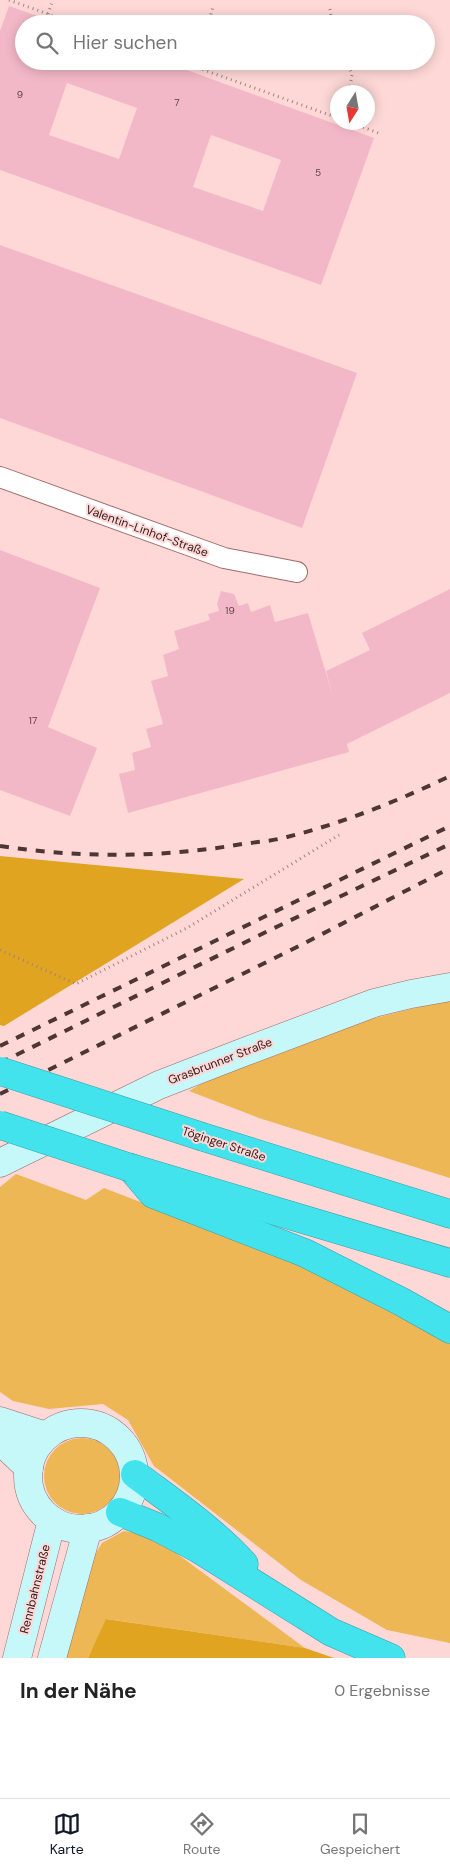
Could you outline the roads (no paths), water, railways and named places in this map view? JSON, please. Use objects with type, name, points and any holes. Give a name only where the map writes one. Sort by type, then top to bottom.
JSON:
[{"type":"highway","name":"Töginger Straße","points":[[0,1071],[450,1214]]},
{"type":"highway","points":[[0,1125],[131,1168],[450,1263]]},
{"type":"highway","points":[[131,1168],[153,1194],[305,1253],[402,1302],[450,1329]]},
{"type":"highway","points":[[134,1474],[224,1544],[243,1563],[263,1588]]},
{"type":"highway","points":[[120,1512],[157,1527],[198,1548],[331,1632],[390,1658]]},
{"type":"street","name":"Valentin-Linhof-Straße","points":[[0,477],[224,558],[297,572]]},
{"type":"street","name":"Grasbrunner Straße","points":[[0,1163],[159,1085],[227,1058],[374,1003],[450,987]]},
{"type":"street","points":[[0,1421],[46,1436]]},
{"type":"street","points":[[78,1423],[94,1424],[110,1431],[123,1443],[131,1458],[134,1474],[133,1488],[128,1501],[111,1520],[88,1528],[76,1528],[52,1520],[41,1510],[33,1498],[29,1483],[29,1468],[35,1450],[46,1436],[61,1427],[78,1423]]},
{"type":"street","points":[[0,1440],[29,1468]]},
{"type":"street","name":"Rennbahnstraße","points":[[18,1658],[52,1520]]},
{"type":"street","points":[[52,1658],[88,1528]]},
{"type":"street","points":[[0,1658],[24,1631]]},
{"type":"railway","points":[[0,846],[60,853],[121,855],[212,849],[270,840],[308,831],[349,818],[390,803],[450,776]]},
{"type":"railway","points":[[0,1046],[450,826]]},
{"type":"railway","points":[[0,1063],[450,844]]},
{"type":"railway","points":[[0,1094],[299,946],[450,868]]}]
